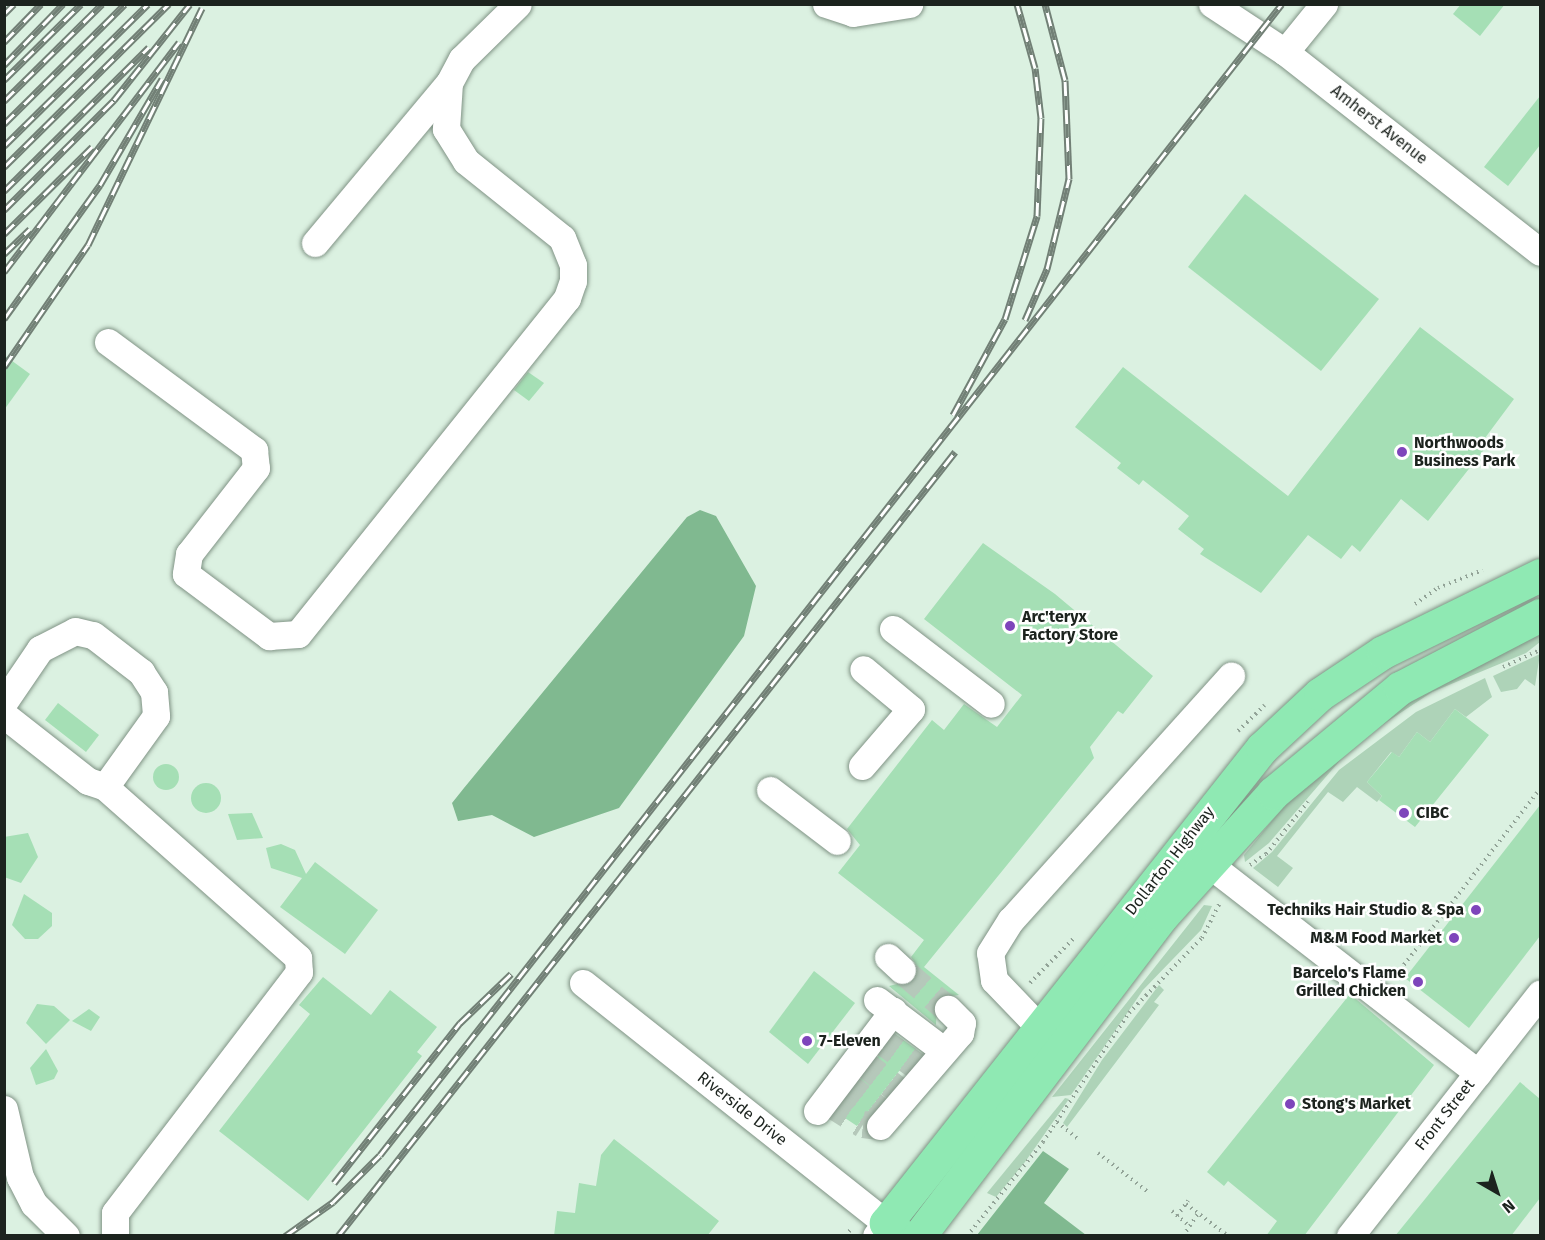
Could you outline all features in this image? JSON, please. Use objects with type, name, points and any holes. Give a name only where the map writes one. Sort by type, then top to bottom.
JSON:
[{"type":"main road","name":"Dollarton Highway","points":[[919,1236],[1194,853],[1262,748],[1320,694],[1383,652],[1540,575]]},
{"type":"main road","name":"Dollarton Highway","points":[[888,1232],[1039,1028],[1194,853],[1273,793],[1400,688],[1540,615]]},
{"type":"street","points":[[315,243],[449,83],[462,59],[518,4]]},
{"type":"street","points":[[826,4],[853,13],[909,4]]},
{"type":"street","name":"Amherst Avenue","points":[[1212,4],[1285,52],[1540,252]]},
{"type":"street","points":[[1285,52],[1324,4]]},
{"type":"street","points":[[108,342],[254,450],[256,468],[189,554],[186,574],[269,636],[298,634],[567,298],[573,280],[573,265],[562,238],[452,144],[443,110],[449,83]]},
{"type":"street","points":[[893,629],[991,704]]},
{"type":"street","points":[[4,702],[40,649],[75,631],[93,635],[132,665],[154,692],[156,716],[105,787]]},
{"type":"street","points":[[862,766],[911,709],[863,669]]},
{"type":"street","points":[[1039,1028],[994,980],[990,953],[1011,920],[1231,676]]},
{"type":"street","points":[[4,715],[88,781],[105,787],[290,947],[299,972],[115,1214],[116,1236]]},
{"type":"street","points":[[770,790],[837,841]]},
{"type":"street","points":[[1194,853],[1478,1073]]},
{"type":"street","name":"Riverside Drive","points":[[583,983],[888,1232]]},
{"type":"street","name":"Front Street","points":[[1350,1236],[1540,994]]},
{"type":"street","points":[[817,1111],[885,1006],[943,1050]]},
{"type":"street","points":[[880,1126],[943,1050],[962,1023],[948,1009]]},
{"type":"street","points":[[4,1109],[20,1177],[34,1203],[66,1236]]},
{"type":"path","points":[[1387,987],[1540,789]]},
{"type":"path","points":[[1057,1122],[1078,1139]]},
{"type":"path","points":[[1098,1154],[1148,1192]]},
{"type":"path","points":[[1177,1216],[1187,1203],[1228,1236]]},
{"type":"path","points":[[1172,1211],[1189,1226]]},
{"type":"path","points":[[1183,1236],[1198,1214]]},
{"type":"green space","points":[[700,510],[716,516],[756,586],[744,636],[619,808],[534,837],[492,815],[458,821],[452,803],[687,517]]},
{"type":"green space","points":[[1540,634],[1540,642],[1526,653],[1432,692],[1355,743],[1269,843],[1245,862],[1244,855],[1293,795],[1352,739],[1432,686]]},
{"type":"green space","points":[[1540,654],[1535,686],[1525,679],[1517,689],[1501,692],[1493,676]]},
{"type":"green space","points":[[1485,678],[1492,697],[1466,717],[1455,709],[1430,742],[1417,732],[1399,757],[1391,752],[1367,782],[1382,796],[1377,802],[1357,787],[1343,802],[1328,792],[1277,856],[1293,868],[1278,887],[1253,868],[1272,852],[1339,770],[1416,712]]},
{"type":"green space","points":[[1204,905],[1212,906],[1201,930],[1143,990],[1071,1095],[1052,1097]]},
{"type":"green space","points":[[1159,985],[1164,990],[1154,1002],[1159,1005],[1067,1127],[1063,1123],[1102,1060]]},
{"type":"green space","points":[[1065,1098],[1069,1099],[1025,1162],[996,1197],[987,1193]]},
{"type":"green space","points":[[1043,1151],[1069,1169],[1044,1203],[1086,1235],[977,1235]]},
{"type":"building","points":[[1461,4],[1505,4],[1480,36],[1453,14]]},
{"type":"building","points":[[1540,96],[1540,145],[1508,186],[1484,167]]},
{"type":"building","points":[[1245,194],[1379,299],[1321,371],[1188,267]]},
{"type":"building","name":"Northwoods Business Park","points":[[1420,327],[1514,399],[1485,438],[1490,442],[1428,521],[1401,499],[1360,552],[1352,545],[1341,559],[1308,535],[1261,593],[1200,554],[1204,549],[1178,529],[1189,516],[1143,480],[1139,485],[1117,468],[1121,463],[1075,427],[1123,367],[1288,496]]},
{"type":"building","points":[[4,355],[30,374],[4,410]]},
{"type":"building","points":[[528,372],[544,383],[529,401],[514,390]]},
{"type":"building","points":[[983,543],[1055,594],[1153,676],[1123,714],[1118,711],[1090,747],[1094,758],[924,967],[959,995],[937,998],[936,1025],[889,986],[914,980],[917,966],[911,957],[924,940],[838,873],[860,845],[847,829],[932,720],[944,730],[964,704],[997,727],[1022,695],[924,619]]},
{"type":"building","points":[[58,703],[99,735],[86,752],[45,720]]},
{"type":"building","points":[[1455,709],[1489,735],[1415,827],[1379,800],[1382,796],[1367,782],[1392,752],[1399,757],[1417,732],[1430,742]]},
{"type":"building","points":[[166,764],[175,768],[179,777],[175,786],[166,790],[157,786],[153,777],[157,768]]},
{"type":"building","points":[[206,783],[217,787],[221,798],[217,809],[206,813],[195,809],[191,798],[195,787]]},
{"type":"building","points":[[1540,805],[1540,936],[1469,1028],[1405,978]]},
{"type":"building","points":[[252,813],[263,838],[237,840],[228,814]]},
{"type":"building","points":[[28,833],[38,857],[21,883],[4,877],[4,837]]},
{"type":"building","points":[[281,844],[295,850],[306,874],[315,862],[378,910],[345,954],[280,907],[302,878],[271,868],[266,848]]},
{"type":"building","points":[[24,894],[52,913],[52,926],[38,939],[25,939],[12,925]]},
{"type":"building","points":[[814,971],[855,1003],[808,1064],[769,1032]]},
{"type":"building","points":[[323,977],[371,1015],[390,990],[437,1027],[417,1052],[422,1056],[308,1201],[219,1131],[310,1014],[299,1005]]},
{"type":"building","points":[[1350,994],[1434,1065],[1304,1236],[1266,1236],[1277,1221],[1228,1181],[1224,1186],[1207,1172]]},
{"type":"building","points":[[37,1004],[54,1006],[70,1020],[46,1044],[26,1023]]},
{"type":"building","points":[[89,1009],[100,1017],[91,1031],[72,1021]]},
{"type":"building","points":[[895,1034],[916,1049],[857,1126],[836,1112]]},
{"type":"building","points":[[46,1049],[58,1071],[54,1079],[36,1085],[30,1068]]},
{"type":"building","points":[[1520,1082],[1540,1099],[1540,1198],[1511,1236],[1395,1236]]},
{"type":"building","points":[[614,1139],[719,1221],[707,1236],[554,1236],[557,1211],[575,1213],[579,1183],[596,1186],[601,1155]]},
{"type":"tunnel","points":[[902,970],[948,1009]]},
{"type":"tunnel","points":[[874,1035],[925,1072]]},
{"type":"tunnel","points":[[857,1058],[905,1095]]},
{"type":"tunnel","points":[[840,1080],[888,1116]]},
{"type":"tunnel","points":[[825,1100],[863,1124],[880,1126]]},
{"type":"railway","points":[[4,14],[14,4]]},
{"type":"railway","points":[[4,42],[41,4]]},
{"type":"railway","points":[[4,65],[63,4]]},
{"type":"railway","points":[[4,80],[81,4]]},
{"type":"railway","points":[[4,101],[102,4]]},
{"type":"railway","points":[[4,124],[125,4]]},
{"type":"railway","points":[[4,146],[148,4]]},
{"type":"railway","points":[[4,167],[169,4]]},
{"type":"railway","points":[[4,210],[114,100],[190,4]]},
{"type":"railway","points":[[953,415],[1005,319],[1037,216],[1041,118],[1035,68],[1017,4]]},
{"type":"railway","points":[[1025,320],[1047,269],[1069,179],[1065,80],[1045,4]]},
{"type":"railway","points":[[285,1236],[333,1202],[380,1155],[1282,4]]},
{"type":"railway","points":[[4,367],[88,245],[202,8]]},
{"type":"railway","points":[[4,272],[179,42]]},
{"type":"railway","points":[[4,191],[149,47]]},
{"type":"railway","points":[[4,319],[100,185],[162,79]]},
{"type":"railway","points":[[4,234],[92,147]]},
{"type":"railway","points":[[4,254],[30,229]]},
{"type":"railway","points":[[338,1236],[955,452]]},
{"type":"railway","points":[[334,1183],[460,1023],[511,974]]},
{"type":"place","name":"Northwoods Business Park","points":[[1402,452]]},
{"type":"place","name":"Arc'teryx Factory Store","points":[[1010,626]]},
{"type":"place","name":"CIBC","points":[[1404,813]]},
{"type":"place","name":"Techniks Hair Studio & Spa","points":[[1476,910]]},
{"type":"place","name":"M&M Food Market","points":[[1454,938]]},
{"type":"place","name":"Barcelo's Flame Grilled Chicken","points":[[1418,982]]},
{"type":"place","name":"7-Eleven","points":[[807,1041]]},
{"type":"place","name":"Stong's Market","points":[[1290,1104]]}]
